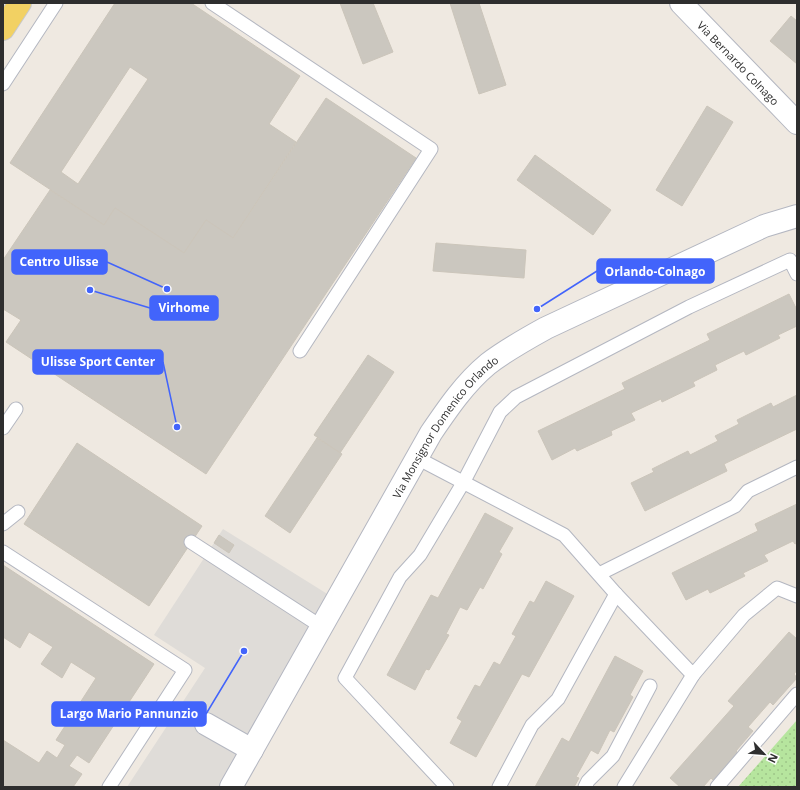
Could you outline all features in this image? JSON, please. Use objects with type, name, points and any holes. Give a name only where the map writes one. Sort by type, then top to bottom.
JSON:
[{"type":"main road","points":[[3,29],[20,3]]},
{"type":"main road","name":"Via Bernardo Colnago","points":[[681,3],[797,123]]},
{"type":"main road","name":"Via Monsignor Domenico Orlando","points":[[232,787],[431,433],[469,382],[488,364],[515,345],[546,328],[764,226],[797,216]]},
{"type":"main road","points":[[206,724],[252,750]]},
{"type":"lane","points":[[3,84],[56,3]]},
{"type":"lane","points":[[212,3],[431,149],[300,351]]},
{"type":"lane","points":[[447,787],[345,678],[400,578],[420,555],[463,482],[500,412],[516,397],[689,307],[790,260],[797,274]]},
{"type":"lane","points":[[3,428],[16,409]]},
{"type":"lane","points":[[418,458],[564,535],[616,594],[693,675]]},
{"type":"lane","points":[[599,574],[736,506],[748,491],[797,466]]},
{"type":"lane","points":[[3,524],[18,512]]},
{"type":"lane","points":[[191,542],[322,627]]},
{"type":"lane","points":[[3,552],[185,670],[109,787]]},
{"type":"lane","points":[[624,787],[693,675],[744,615],[777,588],[797,596]]},
{"type":"lane","points":[[499,787],[532,725],[558,698],[616,594]]},
{"type":"lane","points":[[585,787],[588,781],[613,756],[650,686]]},
{"type":"lane","points":[[717,787],[797,694]]},
{"type":"green space","points":[[797,720],[797,787],[738,787]]},
{"type":"shaded area","points":[[223,529],[337,600],[231,787],[127,787],[205,668],[154,635]]},
{"type":"building","points":[[115,3],[191,3],[300,76],[269,124],[296,142],[233,238],[206,220],[184,253],[115,208],[104,225],[10,163]],"holes":[[[130,67],[148,79],[78,184],[61,172]]]},
{"type":"building","points":[[340,3],[373,3],[393,52],[363,64]]},
{"type":"building","points":[[450,3],[479,3],[506,85],[479,94]]},
{"type":"building","points":[[791,16],[797,21],[797,64],[770,41]]},
{"type":"building","points":[[326,98],[416,158],[206,474],[6,342],[21,320],[3,309],[3,260],[50,190],[104,225],[115,208],[184,253],[206,220],[233,238]]},
{"type":"building","points":[[707,106],[733,122],[682,206],[656,190]]},
{"type":"building","points":[[535,155],[611,210],[593,235],[517,180]]},
{"type":"building","points":[[436,243],[526,250],[524,278],[433,271]]},
{"type":"building","points":[[789,294],[797,310],[797,326],[778,335],[780,338],[746,355],[744,351],[715,365],[717,370],[693,382],[695,386],[662,402],[661,399],[631,413],[635,420],[611,431],[612,435],[577,451],[575,448],[552,460],[538,431],[625,389],[622,383],[710,340],[707,334]]},
{"type":"building","points":[[368,355],[394,372],[340,453],[314,435]]},
{"type":"building","points":[[797,395],[797,429],[724,464],[727,471],[645,511],[631,483],[654,472],[652,469],[688,451],[690,455],[718,441],[715,436],[739,424],[737,420],[771,403],[773,407]]},
{"type":"building","points":[[317,438],[342,454],[290,533],[265,516]]},
{"type":"building","points":[[77,443],[202,526],[149,606],[24,524]]},
{"type":"building","points":[[797,504],[797,543],[795,544],[793,541],[764,555],[768,561],[743,573],[745,576],[710,593],[708,589],[686,600],[672,573],[758,531],[755,524]]},
{"type":"building","points":[[485,513],[513,528],[499,552],[502,554],[483,589],[480,587],[467,610],[460,607],[446,634],[449,635],[429,670],[426,669],[415,690],[387,675],[431,595],[438,598]]},
{"type":"building","points":[[219,535],[234,545],[229,553],[214,543]]},
{"type":"building","points":[[3,565],[154,664],[89,763],[77,755],[69,766],[82,774],[73,787],[3,787],[3,740],[39,763],[47,751],[57,758],[65,745],[56,740],[96,678],[71,662],[62,678],[41,664],[53,647],[29,632],[20,648],[3,637]]},
{"type":"building","points":[[546,581],[574,596],[529,677],[522,674],[476,757],[450,743],[462,721],[457,718],[475,685],[480,687],[494,662],[500,665],[516,636],[512,634],[530,601],[534,603]]},
{"type":"building","points":[[789,632],[797,639],[797,670],[794,674],[797,678],[773,705],[770,702],[748,727],[753,731],[736,751],[739,754],[714,781],[711,778],[703,787],[680,787],[670,778],[734,706],[728,701]]},
{"type":"building","points":[[615,656],[643,671],[630,695],[633,697],[614,732],[610,730],[598,754],[591,750],[576,777],[579,778],[574,787],[535,787],[562,738],[569,742]]},
{"type":"place","name":"Centro Ulisse","points":[[167,289]]},
{"type":"place","name":"Virhome","points":[[90,290]]},
{"type":"place","name":"Orlando-Colnago","points":[[537,309]]},
{"type":"place","name":"Ulisse Sport Center","points":[[177,427]]},
{"type":"place","name":"Largo Mario Pannunzio","points":[[244,651]]}]
